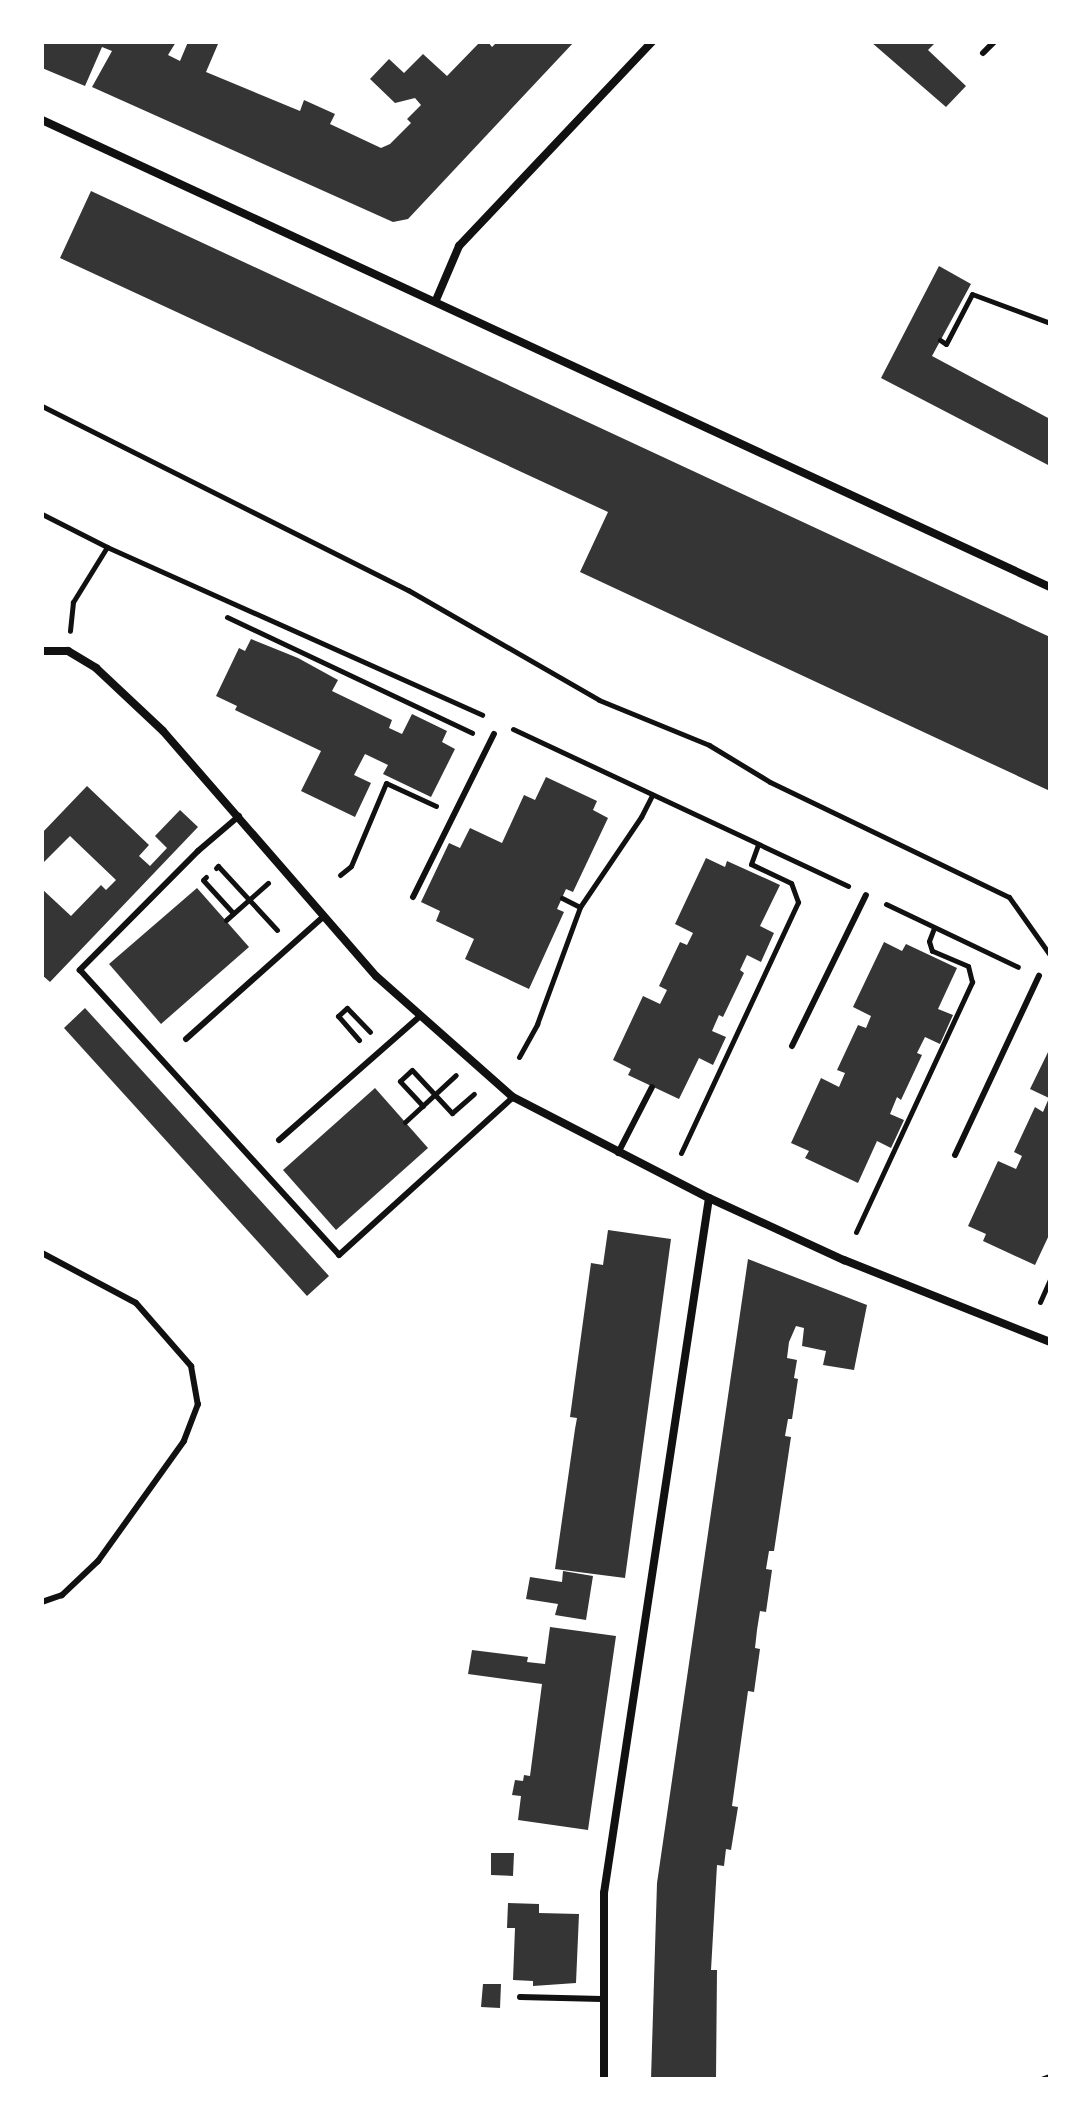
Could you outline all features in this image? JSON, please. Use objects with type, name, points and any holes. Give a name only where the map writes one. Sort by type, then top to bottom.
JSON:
[{"type":"street","points":[[436,300],[459,246],[652,42]]},
{"type":"street","points":[[42,120],[1050,587]]},
{"type":"street","points":[[42,651],[68,651],[96,668],[163,731],[376,976],[513,1097],[709,1198],[926,1295],[1050,1342]]},
{"type":"street","points":[[604,2079],[604,1893],[709,1198]]},
{"type":"lane","points":[[983,53],[994,42]]},
{"type":"lane","points":[[413,897],[494,734]]},
{"type":"lane","points":[[239,816],[198,851],[80,970],[339,1255],[513,1097]]},
{"type":"lane","points":[[792,1046],[866,895]]},
{"type":"lane","points":[[186,1039],[324,916]]},
{"type":"lane","points":[[955,1155],[1039,976]]},
{"type":"lane","points":[[279,1140],[420,1016]]},
{"type":"lane","points":[[618,1153],[652,1087]]},
{"type":"lane","points":[[42,1253],[136,1303],[191,1366],[198,1404],[184,1441],[98,1561],[62,1595],[42,1602]]},
{"type":"lane","points":[[520,1997],[602,1999]]},
{"type":"lane","points":[[1044,2079],[1050,2077]]},
{"type":"path","points":[[940,340],[946,344],[959,313],[972,294],[1050,323]]},
{"type":"path","points":[[42,406],[408,590],[599,700],[709,745],[770,782],[1009,897],[1050,955]]},
{"type":"path","points":[[42,514],[107,547],[488,717]]},
{"type":"path","points":[[68,651],[73,602],[107,547]]},
{"type":"path","points":[[227,617],[478,736],[482,729]]},
{"type":"path","points":[[500,722],[1039,976]]},
{"type":"path","points":[[340,875],[351,866],[386,783],[438,807],[444,803]]},
{"type":"path","points":[[519,1057],[537,1024],[580,907],[641,817],[652,795]]},
{"type":"path","points":[[681,1153],[798,902],[791,883],[751,864],[758,845]]},
{"type":"path","points":[[233,913],[203,880],[218,866],[277,930],[288,920]]},
{"type":"path","points":[[226,920],[260,889]]},
{"type":"path","points":[[562,898],[580,907]]},
{"type":"path","points":[[856,1232],[972,982],[968,966],[932,951],[929,941],[934,928]]},
{"type":"path","points":[[349,1051],[361,1041],[338,1016],[347,1008],[370,1033]]},
{"type":"path","points":[[423,1106],[400,1081],[412,1070],[452,1113],[468,1100]]},
{"type":"path","points":[[405,1122],[450,1081]]},
{"type":"path","points":[[1040,1302],[1050,1280]]},
{"type":"building","points":[[42,42],[176,42],[168,55],[180,61],[188,42],[214,42],[218,44],[206,72],[300,111],[304,100],[335,114],[330,124],[381,148],[390,144],[411,123],[407,119],[421,105],[415,98],[395,103],[370,79],[389,59],[404,73],[423,54],[447,76],[480,42],[488,42],[492,47],[497,42],[574,42],[408,219],[393,222],[92,87],[112,51],[102,47],[85,86],[42,68]]},
{"type":"building","points":[[871,42],[936,42],[928,50],[966,86],[946,107]]},
{"type":"building","points":[[91,191],[1050,637],[1050,791],[580,572],[608,512],[60,258]]},
{"type":"building","points":[[939,266],[971,284],[932,356],[1050,419],[1050,466],[881,378]]},
{"type":"building","points":[[251,639],[298,658],[338,680],[332,691],[392,720],[389,728],[402,734],[412,714],[447,731],[442,742],[455,749],[431,797],[383,774],[388,765],[365,754],[354,775],[371,783],[355,817],[301,791],[321,751],[235,710],[237,706],[216,696],[239,648],[245,651]]},
{"type":"building","points":[[546,777],[597,801],[593,810],[608,818],[573,892],[566,889],[557,909],[564,912],[529,989],[465,959],[474,939],[436,921],[440,911],[421,902],[449,843],[460,848],[470,828],[502,843],[524,795],[535,800]]},
{"type":"building","points":[[87,786],[149,845],[139,856],[150,866],[167,848],[155,836],[180,810],[198,827],[50,982],[42,975],[42,889],[71,916],[101,885],[106,890],[116,880],[70,836],[42,864],[42,833]]},
{"type":"building","points":[[706,858],[725,867],[727,861],[780,885],[760,926],[774,933],[761,962],[747,955],[740,970],[744,973],[723,1017],[719,1015],[712,1031],[726,1037],[713,1065],[699,1058],[679,1099],[628,1075],[631,1069],[613,1060],[643,996],[660,1004],[667,990],[659,986],[680,942],[687,945],[693,933],[675,924]]},
{"type":"building","points":[[197,888],[249,947],[161,1024],[109,964]]},
{"type":"building","points":[[884,942],[902,951],[906,944],[957,968],[938,1009],[953,1015],[940,1044],[925,1037],[917,1053],[922,1055],[901,1100],[897,1097],[890,1114],[904,1120],[891,1148],[877,1141],[858,1183],[805,1158],[809,1151],[791,1143],[821,1078],[839,1087],[845,1073],[837,1070],[858,1025],[866,1028],[871,1016],[853,1007]]},
{"type":"building","points":[[85,1008],[329,1276],[307,1296],[64,1028]]},
{"type":"building","points":[[1050,1048],[1050,1233],[1035,1265],[983,1241],[986,1234],[968,1226],[998,1161],[1016,1169],[1022,1156],[1014,1152],[1035,1107],[1043,1112],[1049,1098],[1030,1089]]},
{"type":"building","points":[[375,1088],[428,1148],[336,1230],[283,1170]]},
{"type":"building","points":[[608,1230],[671,1239],[625,1578],[555,1569],[577,1418],[570,1417],[591,1263],[603,1265]]},
{"type":"building","points":[[748,1259],[867,1305],[854,1370],[823,1365],[826,1351],[802,1346],[804,1328],[796,1326],[789,1342],[787,1358],[797,1360],[794,1378],[798,1379],[792,1419],[788,1419],[785,1436],[791,1437],[774,1551],[769,1551],[766,1569],[772,1570],[766,1612],[760,1611],[757,1630],[755,1648],[760,1649],[754,1692],[748,1691],[732,1806],[738,1807],[731,1850],[726,1849],[724,1866],[717,1865],[711,1970],[717,1970],[716,2079],[651,2079],[657,1883]]},
{"type":"building","points":[[563,1571],[593,1576],[586,1620],[555,1615],[558,1604],[526,1599],[530,1577],[562,1582]]},
{"type":"building","points":[[550,1627],[616,1636],[588,1830],[518,1820],[521,1796],[512,1795],[515,1780],[523,1781],[524,1775],[530,1776],[542,1684],[468,1674],[472,1650],[528,1657],[527,1662],[545,1664]]},
{"type":"building","points":[[491,1853],[514,1853],[513,1876],[491,1875]]},
{"type":"building","points":[[508,1903],[539,1904],[539,1913],[579,1914],[576,1983],[533,1986],[533,1981],[513,1980],[515,1928],[507,1928]]},
{"type":"building","points":[[483,1984],[501,1984],[500,2008],[481,2007]]}]
